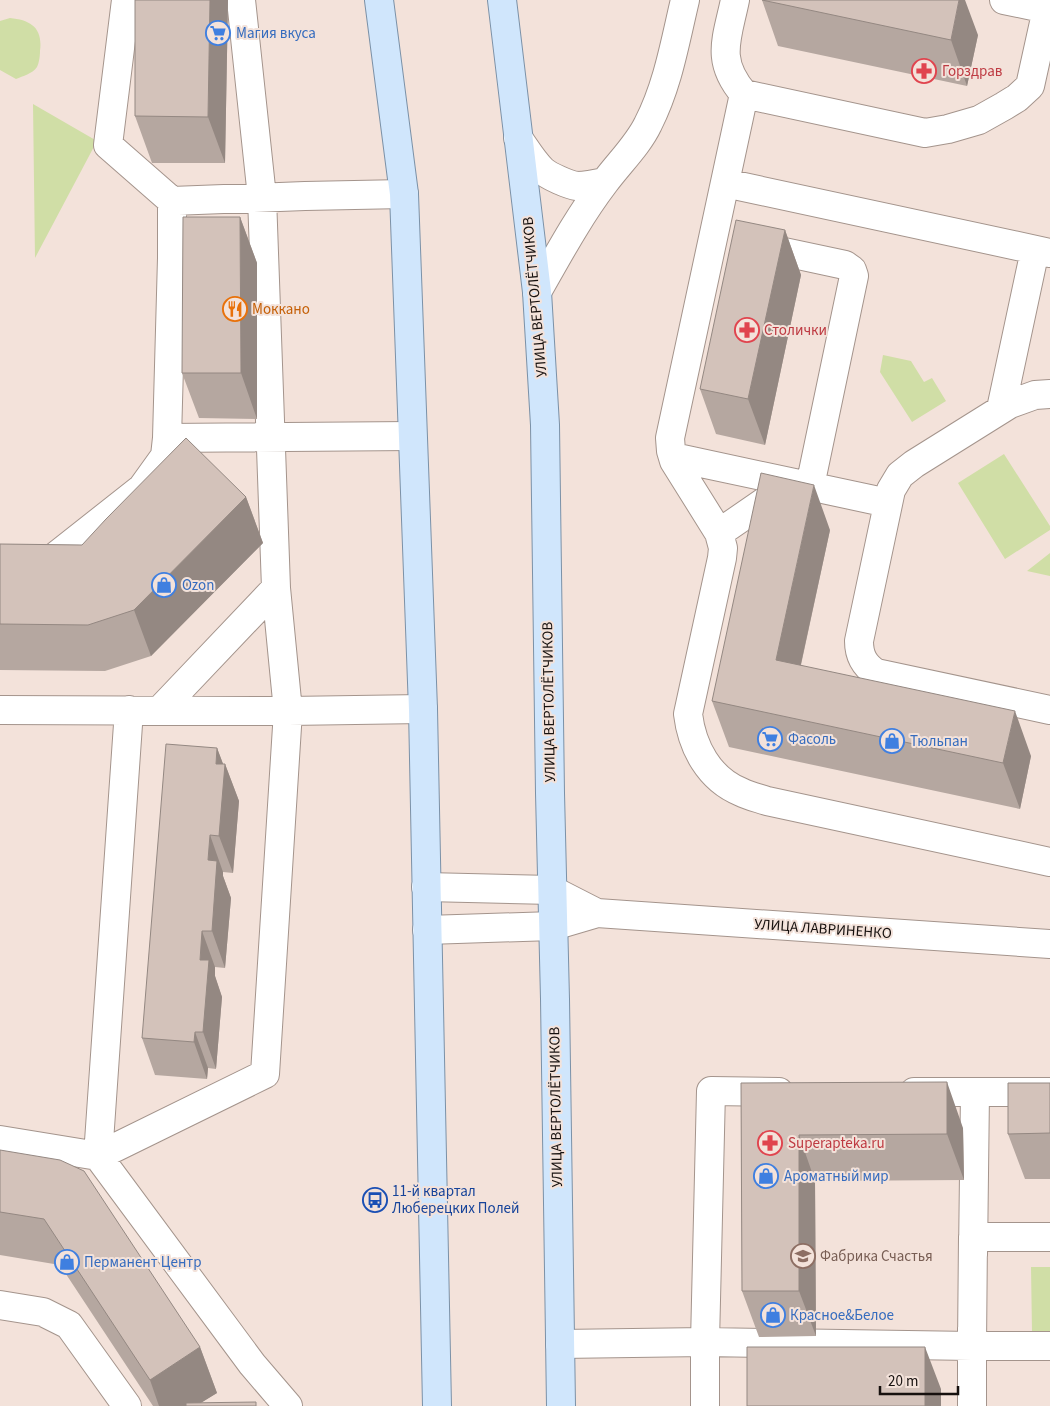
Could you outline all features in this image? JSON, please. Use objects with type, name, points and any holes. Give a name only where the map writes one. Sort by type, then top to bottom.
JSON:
[{"type":"main road","points":[[379,0],[404,194],[423,709],[437,1406]]},
{"type":"main road","name":"УЛИЦА ВЕРТОЛЁТЧИКОВ","points":[[502,0],[537,292],[545,425],[561,1406]]},
{"type":"street","points":[[126,0],[108,145],[172,201],[404,194]]},
{"type":"street","points":[[0,1140],[98,1156],[265,1074],[288,711],[276,588],[262,198],[241,0]]},
{"type":"street","points":[[537,292],[569,237],[605,182],[648,126],[665,82],[684,0]]},
{"type":"street","points":[[735,0],[725,48],[726,62],[729,74],[744,94],[925,133],[979,120],[1016,98],[1040,88],[1048,4],[1004,0]]},
{"type":"street","points":[[744,94],[670,438],[672,457],[719,533],[722,548],[722,558],[688,714],[689,726],[697,748],[710,768],[722,780],[739,792],[767,801],[1050,862]]},
{"type":"street","points":[[518,138],[543,172],[576,186],[595,185],[605,182]]},
{"type":"street","points":[[725,184],[1042,252],[1000,410]]},
{"type":"street","points":[[0,564],[52,559],[142,488],[165,456],[172,258],[172,201]]},
{"type":"street","points":[[713,237],[844,265],[854,273],[854,280],[802,485],[719,533]]},
{"type":"street","points":[[1050,394],[1026,397],[1010,404],[908,468],[900,475],[888,503],[859,642],[863,661],[867,667],[876,673],[1050,710]]},
{"type":"street","points":[[167,438],[412,436]]},
{"type":"street","points":[[672,457],[888,503]]},
{"type":"street","points":[[160,710],[276,588]]},
{"type":"street","points":[[0,710],[288,711],[423,709]]},
{"type":"street","points":[[129,710],[98,1156],[252,1364],[288,1406]]},
{"type":"street","points":[[426,887],[552,890]]},
{"type":"street","name":"УЛИЦА ЛАВРИНЕНКО","points":[[552,890],[596,913]]},
{"type":"street","name":"УЛИЦА ЛАВРИНЕНКО","points":[[427,930],[553,926],[596,913],[1050,944]]},
{"type":"street","points":[[705,1406],[711,1091],[799,1092]]},
{"type":"street","points":[[887,1092],[1050,1092]]},
{"type":"street","points":[[972,1406],[975,1092]]},
{"type":"street","points":[[973,1237],[1050,1237]]},
{"type":"street","points":[[0,1305],[43,1312],[69,1325],[127,1406]]},
{"type":"street","points":[[560,1344],[705,1342],[1050,1346]]},
{"type":"green space","points":[[10,18],[30,23],[40,36],[40,57],[37,67],[30,73],[16,79],[0,70],[0,21]]},
{"type":"green space","points":[[33,104],[97,141],[35,258]]},
{"type":"green space","points":[[883,355],[911,361],[924,382],[932,378],[946,401],[912,422],[880,372]]},
{"type":"green space","points":[[1004,454],[1050,526],[1050,530],[1005,559],[958,483]]},
{"type":"green space","points":[[1050,553],[1050,576],[1027,571]]},
{"type":"green space","points":[[1031,1267],[1050,1267],[1050,1332],[1032,1332]]},
{"type":"building","points":[[135,0],[210,0],[208,117],[135,116]]},
{"type":"building","points":[[762,0],[959,0],[951,40]]},
{"type":"building","points":[[183,217],[240,217],[241,373],[182,373]]},
{"type":"building","points":[[736,220],[785,230],[748,399],[700,389]]},
{"type":"building","points":[[186,438],[246,497],[134,610],[88,625],[0,624],[0,544],[82,545]]},
{"type":"building","points":[[761,473],[814,485],[776,660],[1015,711],[1003,763],[712,701]]},
{"type":"building","points":[[166,744],[217,748],[216,764],[225,764],[219,836],[210,835],[208,860],[217,861],[212,931],[202,931],[200,960],[209,960],[203,1032],[195,1032],[194,1042],[142,1038]]},
{"type":"building","points":[[947,1082],[947,1134],[799,1135],[799,1291],[742,1291],[741,1083]]},
{"type":"building","points":[[1008,1083],[1050,1083],[1050,1133],[1008,1134]]},
{"type":"building","points":[[0,1150],[60,1160],[84,1171],[200,1347],[150,1380],[44,1219],[0,1212]]},
{"type":"building","points":[[747,1347],[925,1347],[925,1406],[747,1406]]},
{"type":"building","points":[[256,1402],[256,1406],[186,1406],[186,1403]]},
{"type":"place","name":"Магия вкуса","points":[[218,33]]},
{"type":"place","name":"Горздрав","points":[[924,71]]},
{"type":"place","name":"Моккано","points":[[235,309]]},
{"type":"place","name":"Столички","points":[[747,330]]},
{"type":"place","name":"Ozon","points":[[164,585]]},
{"type":"place","name":"Фасоль","points":[[770,739]]},
{"type":"place","name":"Тюльпан","points":[[892,741]]},
{"type":"place","name":"Superapteka.ru","points":[[770,1143]]},
{"type":"place","name":"Ароматный мир","points":[[766,1176]]},
{"type":"place","name":"11-й квартал Люберецких Полей","points":[[375,1200]]},
{"type":"place","name":"Фабрика Счастья","points":[[803,1256]]},
{"type":"place","name":"Перманент Центр","points":[[67,1262]]},
{"type":"place","name":"Красное&Белое","points":[[773,1315]]}]
